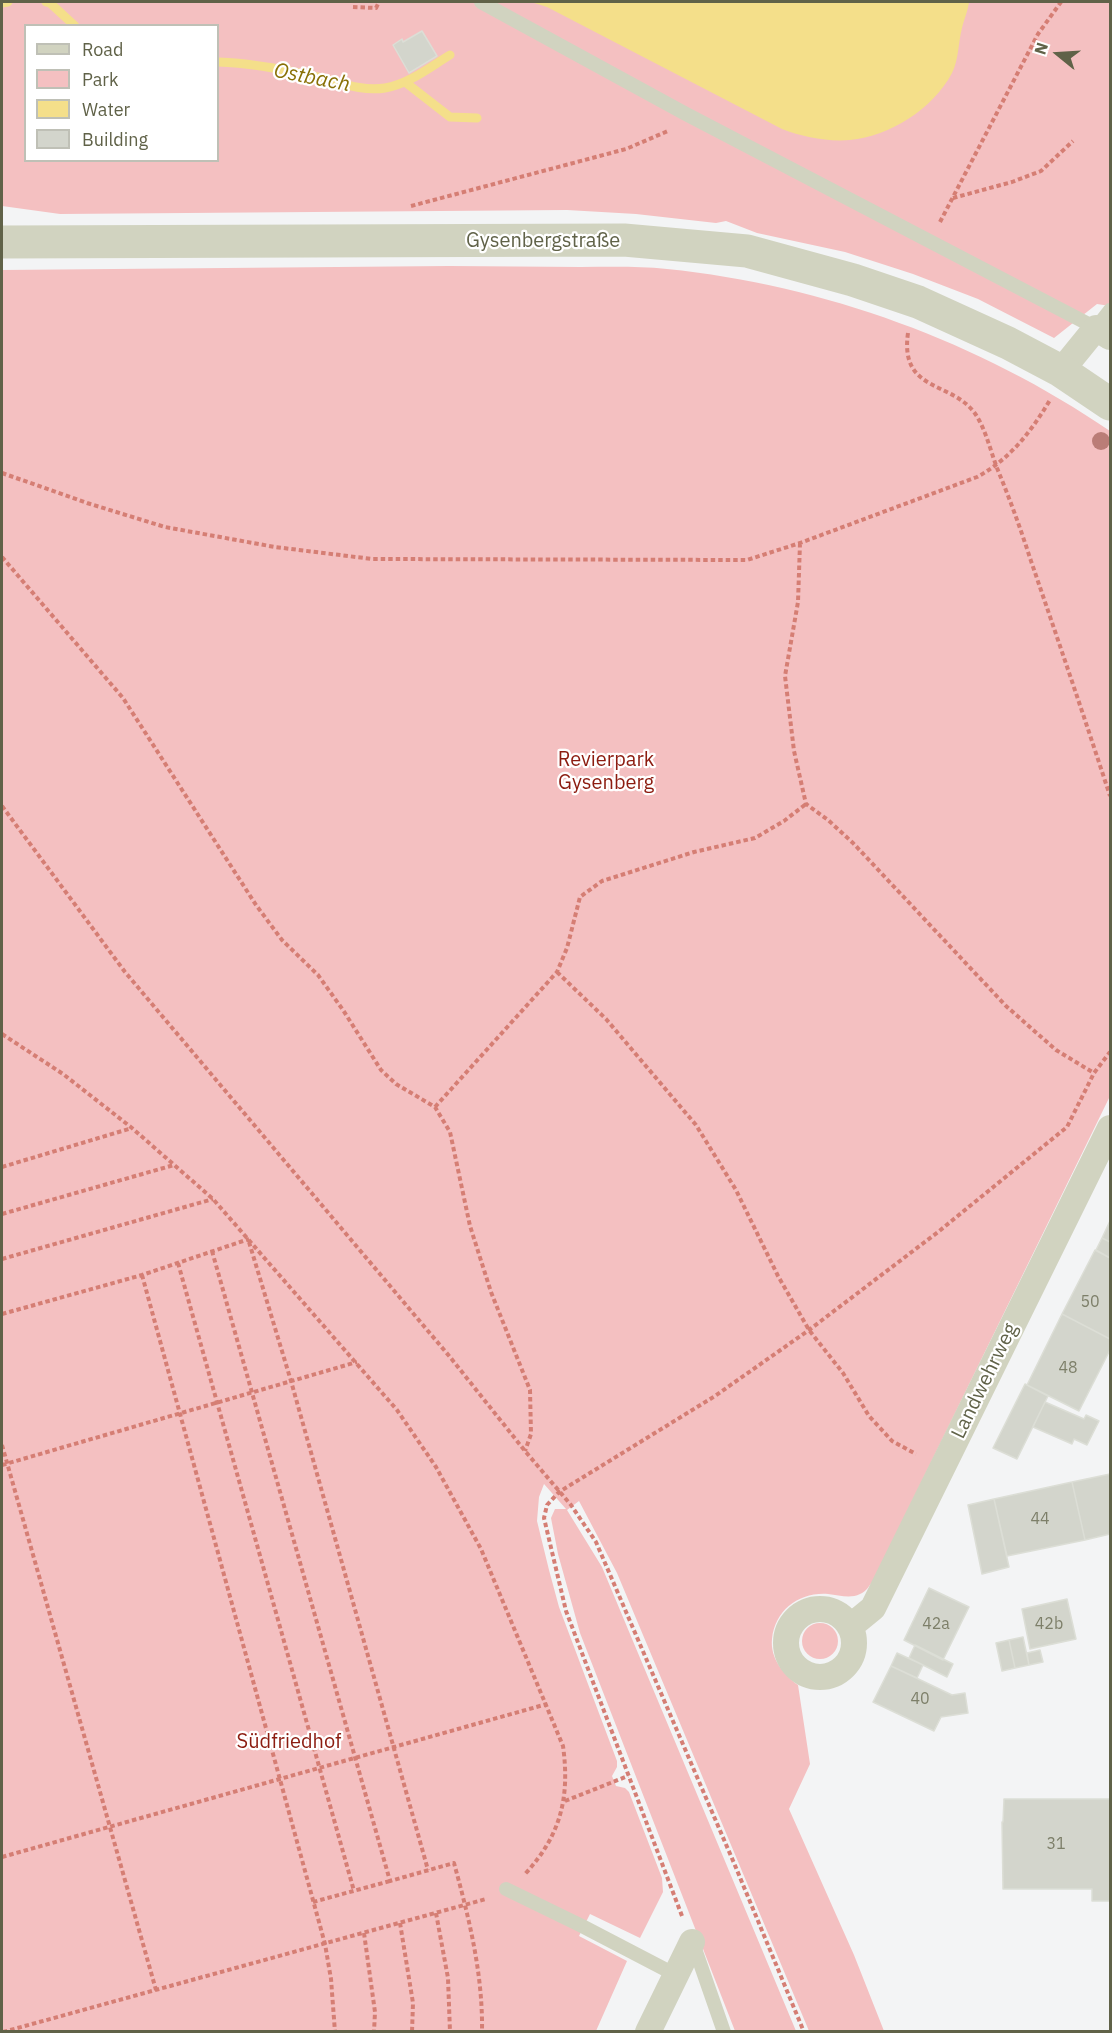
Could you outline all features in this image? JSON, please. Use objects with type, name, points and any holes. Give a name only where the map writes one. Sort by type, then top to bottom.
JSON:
[{"type":"street","name":"Gysenbergstraße","points":[[2,242],[624,240],[747,251],[853,280],[918,302],[1008,343],[1061,371],[1110,404]]},
{"type":"street","points":[[1061,371],[1106,325]]},
{"type":"street","name":"Landwehrweg","points":[[851,1626],[873,1608],[1110,1128]]},
{"type":"street","points":[[648,2031],[692,1942]]},
{"type":"lane","points":[[481,2],[686,114],[930,242],[1106,325]]},
{"type":"lane","points":[[506,1889],[676,1975]]},
{"type":"lane","points":[[692,1942],[724,2031]]},
{"type":"path","points":[[353,7],[376,8],[379,2]]},
{"type":"path","points":[[930,242],[1038,33],[1061,2]]},
{"type":"path","points":[[403,208],[626,149],[665,134],[686,114]]},
{"type":"path","points":[[952,198],[1012,183],[1041,171],[1073,141]]},
{"type":"path","points":[[918,302],[908,334],[906,350],[912,369],[929,384],[971,406],[980,422],[1010,500],[1110,796]]},
{"type":"path","points":[[2,473],[87,504],[165,527],[275,547],[372,559],[747,560],[800,543],[977,477],[996,467],[1019,446],[1029,432],[1049,401],[1061,371]]},
{"type":"path","points":[[800,543],[798,602],[785,676],[794,751],[806,804],[853,843],[1006,1006],[1056,1050],[1094,1072]]},
{"type":"path","points":[[2,557],[123,698],[256,905],[282,940],[318,975],[381,1070],[396,1084],[435,1107],[450,1132],[471,1227],[484,1270],[530,1390],[531,1434],[525,1451]]},
{"type":"path","points":[[435,1107],[557,972],[567,948],[580,897],[602,880],[693,852],[755,838],[784,821],[806,804]]},
{"type":"path","points":[[2,806],[125,972],[572,1505],[596,1542],[735,1863],[804,2031]]},
{"type":"path","points":[[557,972],[606,1019],[696,1125],[736,1190],[778,1276],[809,1330],[843,1373],[869,1416],[892,1441],[942,1468]]},
{"type":"path","points":[[2,1034],[63,1074],[132,1128],[213,1199],[398,1410],[436,1467],[481,1550],[563,1746],[567,1770],[565,1801],[554,1832],[537,1861],[506,1889],[466,1905],[3,2031]]},
{"type":"path","points":[[692,1942],[566,1611],[544,1518],[547,1504],[559,1492],[715,1396],[809,1330],[938,1232],[1067,1126],[1094,1072],[1110,1052]]},
{"type":"path","points":[[2,1167],[132,1128]]},
{"type":"path","points":[[2,1214],[175,1165]]},
{"type":"path","points":[[2,1259],[213,1199]]},
{"type":"path","points":[[2,1314],[142,1275],[249,1239]]},
{"type":"path","points":[[249,1239],[428,1870]]},
{"type":"path","points":[[212,1251],[390,1881]]},
{"type":"path","points":[[178,1263],[354,1891]]},
{"type":"path","points":[[142,1275],[325,1944],[333,1990],[335,2031]]},
{"type":"path","points":[[4,1464],[357,1362]]},
{"type":"path","points":[[2,1445],[4,1464],[156,1990]]},
{"type":"path","points":[[2,1857],[546,1704]]},
{"type":"path","points":[[565,1801],[628,1776]]},
{"type":"path","points":[[313,1902],[453,1863],[466,1905],[477,1965],[482,2031]]},
{"type":"path","points":[[436,1913],[448,1978],[450,2031]]},
{"type":"path","points":[[400,1923],[413,2003],[412,2031]]},
{"type":"path","points":[[364,1933],[375,2012],[374,2031]]},
{"type":"green space","points":[[2,2],[1110,2],[1110,306],[1097,304],[1054,338],[978,299],[913,274],[845,252],[757,233],[726,221],[716,223],[636,214],[567,210],[60,214],[2,206]]},
{"type":"green space","name":"Revierpark Gysenberg","points":[[449,266],[656,268],[726,277],[784,289],[842,304],[954,345],[1008,370],[1060,399],[1110,431],[1110,1096],[873,1581],[864,1592],[856,1595],[817,1594],[798,1600],[783,1611],[772,1639],[775,1659],[787,1676],[798,1685],[810,1764],[789,1809],[854,1955],[884,2031],[809,2031],[617,1573],[579,1501],[567,1510],[602,1567],[796,2031],[735,2031],[580,1633],[558,1554],[551,1518],[555,1509],[566,1509],[544,1484],[539,1497],[537,1521],[559,1607],[617,1761],[617,1767],[612,1776],[616,1786],[625,1788],[629,1792],[662,1878],[663,1892],[640,1938],[590,1914],[579,1936],[627,1961],[596,2031],[2,2031],[2,270]]},
{"type":"green space","points":[[820,1623],[833,1628],[838,1641],[833,1654],[820,1659],[807,1654],[802,1641],[807,1628]]},
{"type":"water","points":[[531,2],[969,2],[954,68],[934,98],[909,119],[895,127],[865,137],[833,140],[815,138],[782,129],[547,7]]},
{"type":"building","points":[[422,31],[437,56],[409,73],[393,45]]},
{"type":"building","points":[[1110,1221],[1110,1242],[1102,1238]]},
{"type":"building","points":[[1102,1238],[1110,1242],[1110,1258],[1096,1250]]},
{"type":"building","points":[[1095,1250],[1110,1258],[1110,1339],[1062,1314]]},
{"type":"building","points":[[1062,1314],[1110,1339],[1110,1350],[1079,1411],[1027,1385]]},
{"type":"building","points":[[1025,1384],[1048,1396],[1017,1459],[993,1448]]},
{"type":"building","points":[[1045,1402],[1084,1419],[1086,1415],[1099,1421],[1087,1445],[1074,1439],[1072,1444],[1033,1427]]},
{"type":"building","points":[[1110,1474],[1110,1534],[1085,1540],[1072,1482]]},
{"type":"building","points":[[1072,1482],[1085,1540],[1007,1556],[994,1499]]},
{"type":"building","points":[[994,1499],[1009,1567],[982,1574],[968,1505]]},
{"type":"building","points":[[929,1588],[969,1607],[943,1660],[904,1640]]},
{"type":"building","points":[[1067,1599],[1076,1639],[1030,1649],[1022,1609]]},
{"type":"building","points":[[1023,1637],[1029,1665],[1015,1668],[1009,1640]]},
{"type":"building","points":[[1009,1640],[1015,1668],[1002,1671],[996,1643]]},
{"type":"building","points":[[915,1645],[953,1664],[947,1677],[909,1658]]},
{"type":"building","points":[[1040,1650],[1043,1662],[1029,1665],[1027,1653]]},
{"type":"building","points":[[897,1653],[923,1665],[917,1678],[891,1666]]},
{"type":"building","points":[[891,1666],[952,1695],[965,1693],[968,1713],[941,1717],[934,1731],[873,1702]]},
{"type":"building","points":[[1004,1799],[1110,1799],[1110,1901],[1092,1901],[1092,1889],[1003,1889]]},
{"type":"waterway","name":"Ostbach","points":[[2,3],[8,2]]},
{"type":"waterway","name":"Ostbach","points":[[46,2],[73,24]]},
{"type":"waterway","name":"Ostbach","points":[[219,62],[277,69],[376,89],[402,83],[450,55]]},
{"type":"waterway","name":"Ostbach","points":[[405,82],[450,117],[477,118]]},
{"type":"park label","name":"Südfriedhof","points":[[289,1742]]}]
